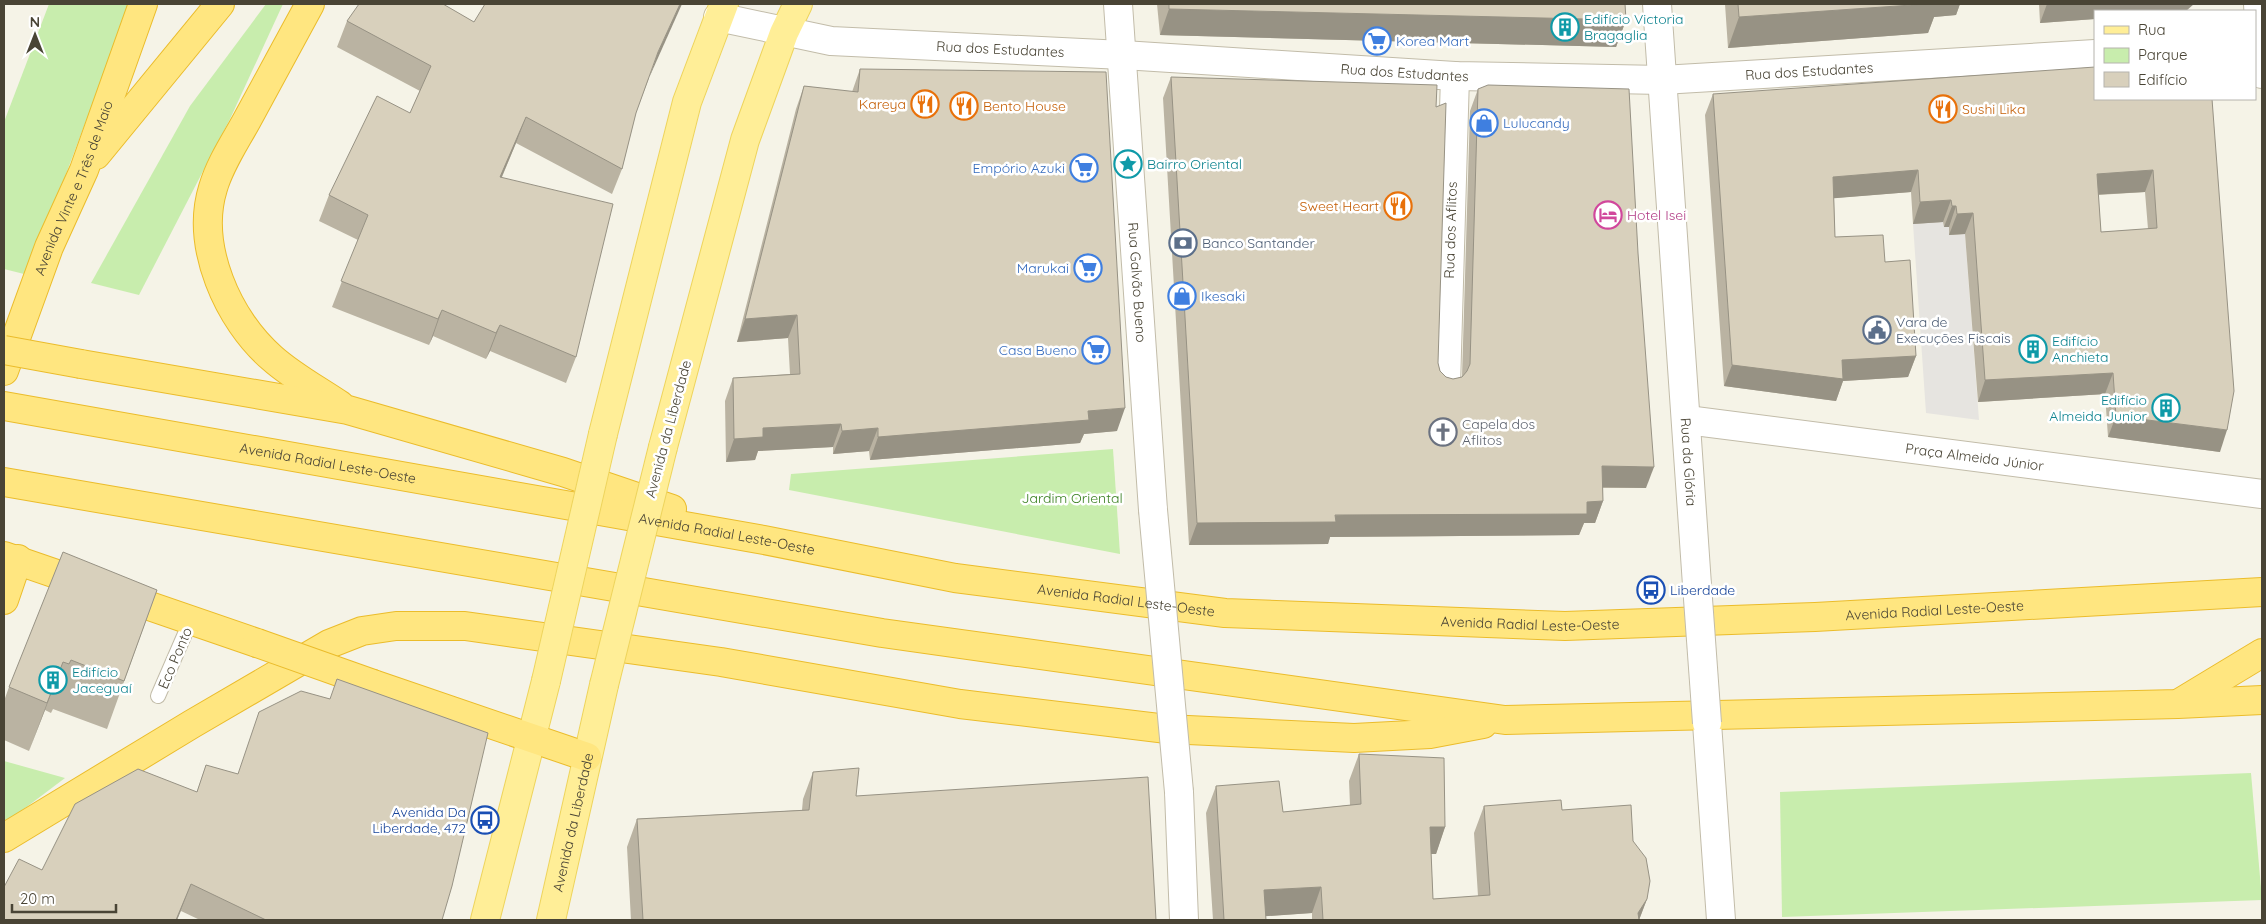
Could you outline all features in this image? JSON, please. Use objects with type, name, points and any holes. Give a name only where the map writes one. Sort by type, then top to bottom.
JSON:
[{"type":"highway","name":"Avenida Vinte e Três de Maio","points":[[4,370],[49,247],[84,170],[143,4]]},
{"type":"highway","points":[[84,170],[220,4]]},
{"type":"highway","points":[[310,4],[228,155],[213,188],[208,220],[210,253],[220,283],[238,319],[271,358],[348,410]]},
{"type":"highway","points":[[4,350],[348,410],[563,472],[764,540]]},
{"type":"highway","name":"Avenida Radial Leste-Oeste","points":[[4,406],[764,540],[955,578],[1225,613],[1565,626],[1815,617],[2262,592]]},
{"type":"highway","points":[[4,482],[882,633],[1505,720]]},
{"type":"highway","points":[[4,600],[9,557],[587,757]]},
{"type":"highway","points":[[4,838],[192,724],[329,644],[362,632],[396,626],[465,626],[720,662],[960,704],[1167,729],[1354,738],[1430,734],[1505,720],[2178,704],[2262,700]]},
{"type":"highway","points":[[2178,704],[2262,653]]},
{"type":"main road","name":"Avenida da Liberdade","points":[[550,920],[604,685],[662,447],[745,140],[784,33],[798,4]]},
{"type":"main road","points":[[485,920],[533,738],[604,434],[687,102],[721,10]]},
{"type":"street","name":"Rua Galvão Bueno","points":[[1118,4],[1153,510],[1179,792],[1184,920]]},
{"type":"street","name":"Rua da Glória","points":[[1657,4],[1691,507],[1722,920]]},
{"type":"street","points":[[2258,4],[2262,74]]},
{"type":"street","name":"Rua dos Estudantes","points":[[721,10],[784,33],[831,41],[1123,55],[1455,76],[1662,80],[2094,54]]},
{"type":"street","name":"Rua dos Aflitos","points":[[1446,385],[1455,76]]},
{"type":"street","name":"Praça Almeida Júnior","points":[[1686,420],[2262,494]]},
{"type":"lane","name":"Eco Ponto","points":[[158,696],[191,620]]},
{"type":"green space","points":[[49,4],[130,4],[28,275],[4,269],[4,122]]},
{"type":"green space","points":[[266,4],[283,4],[230,119],[139,295],[91,283],[190,106]]},
{"type":"green space","name":"Jardim Oriental","points":[[1113,449],[1120,554],[789,490],[791,474]]},
{"type":"green space","points":[[4,761],[65,778],[4,824]]},
{"type":"green space","points":[[2251,773],[2262,900],[1782,917],[1780,792]]},
{"type":"shaded area","points":[[1942,208],[1944,227],[1949,227],[1949,235],[1965,234],[1979,420],[1926,413],[1913,224],[1921,223]]},
{"type":"building","points":[[359,4],[443,4],[474,22],[485,4],[680,4],[658,52],[636,113],[622,169],[526,117],[500,177],[613,204],[576,357],[500,325],[496,333],[442,310],[438,319],[341,281],[368,215],[329,195],[377,96],[410,113],[431,66],[347,21]]},
{"type":"building","points":[[1169,4],[1625,4],[1626,20],[1169,9]]},
{"type":"building","points":[[1738,4],[1926,4],[1739,17]]},
{"type":"building","points":[[2094,67],[2094,100],[2212,100],[2234,391],[2227,430],[2116,416],[2113,373],[1985,380],[1973,213],[1957,214],[1956,206],[1952,206],[1951,200],[1920,202],[1918,170],[1833,177],[1835,237],[1883,235],[1885,262],[1910,260],[1916,356],[1842,360],[1843,379],[1732,365],[1713,94]],"holes":[[[2153,170],[2157,228],[2101,232],[2097,174]]]},
{"type":"building","points":[[860,69],[1106,72],[1125,408],[1088,411],[1089,420],[878,437],[878,428],[842,431],[841,424],[763,428],[763,437],[734,439],[733,378],[800,374],[797,315],[745,319],[804,86],[858,92]]},
{"type":"building","points":[[1171,77],[1437,85],[1436,107],[1446,103],[1438,363],[1440,371],[1446,377],[1453,379],[1462,377],[1470,364],[1478,89],[1488,85],[1629,89],[1638,253],[1654,467],[1602,466],[1603,501],[1587,502],[1587,514],[1335,515],[1336,522],[1197,523]]},
{"type":"building","points":[[63,552],[157,590],[124,681],[71,660],[69,664],[63,662],[47,703],[9,687]]},
{"type":"building","points":[[337,679],[488,733],[452,886],[442,920],[266,920],[191,884],[176,920],[4,920],[4,887],[19,859],[42,870],[75,804],[138,769],[197,792],[206,765],[238,774],[259,712],[301,691],[330,699]]},
{"type":"building","points":[[1359,754],[1444,758],[1445,827],[1430,827],[1433,899],[1490,895],[1484,806],[1561,800],[1562,810],[1631,805],[1633,841],[1646,858],[1650,881],[1647,899],[1638,913],[1639,920],[1323,920],[1321,887],[1264,890],[1266,920],[1224,920],[1216,786],[1279,781],[1283,812],[1361,804]]},
{"type":"building","points":[[859,768],[856,796],[1148,777],[1156,920],[643,920],[637,819],[809,810],[813,772]]},
{"type":"place","name":"Edifício Victoria Bragaglia","points":[[1565,27]]},
{"type":"place","name":"Korea Mart","points":[[1377,41]]},
{"type":"place","name":"Kareya","points":[[925,104]]},
{"type":"place","name":"Bento House","points":[[964,106]]},
{"type":"place","name":"Sushi Lika","points":[[1943,109]]},
{"type":"place","name":"Lulucandy","points":[[1484,123]]},
{"type":"place","name":"Bairro Oriental","points":[[1128,164]]},
{"type":"place","name":"Empório Azuki","points":[[1084,168]]},
{"type":"place","name":"Sweet Heart","points":[[1398,206]]},
{"type":"place","name":"Hotel Isei","points":[[1608,215]]},
{"type":"place","name":"Banco Santander","points":[[1183,243]]},
{"type":"place","name":"Marukai","points":[[1088,268]]},
{"type":"place","name":"Ikesaki","points":[[1182,296]]},
{"type":"place","name":"Vara de Execuções Fiscais","points":[[1877,330]]},
{"type":"place","name":"Edifício Anchieta","points":[[2033,349]]},
{"type":"place","name":"Casa Bueno","points":[[1096,350]]},
{"type":"place","name":"Edifício Almeida Junior","points":[[2166,408]]},
{"type":"place","name":"Capela dos Aflitos","points":[[1443,432]]},
{"type":"place","name":"Liberdade","points":[[1651,590]]},
{"type":"place","name":"Edifício Jaceguaí","points":[[53,680]]},
{"type":"place","name":"Avenida Da Liberdade, 472","points":[[485,820]]}]
